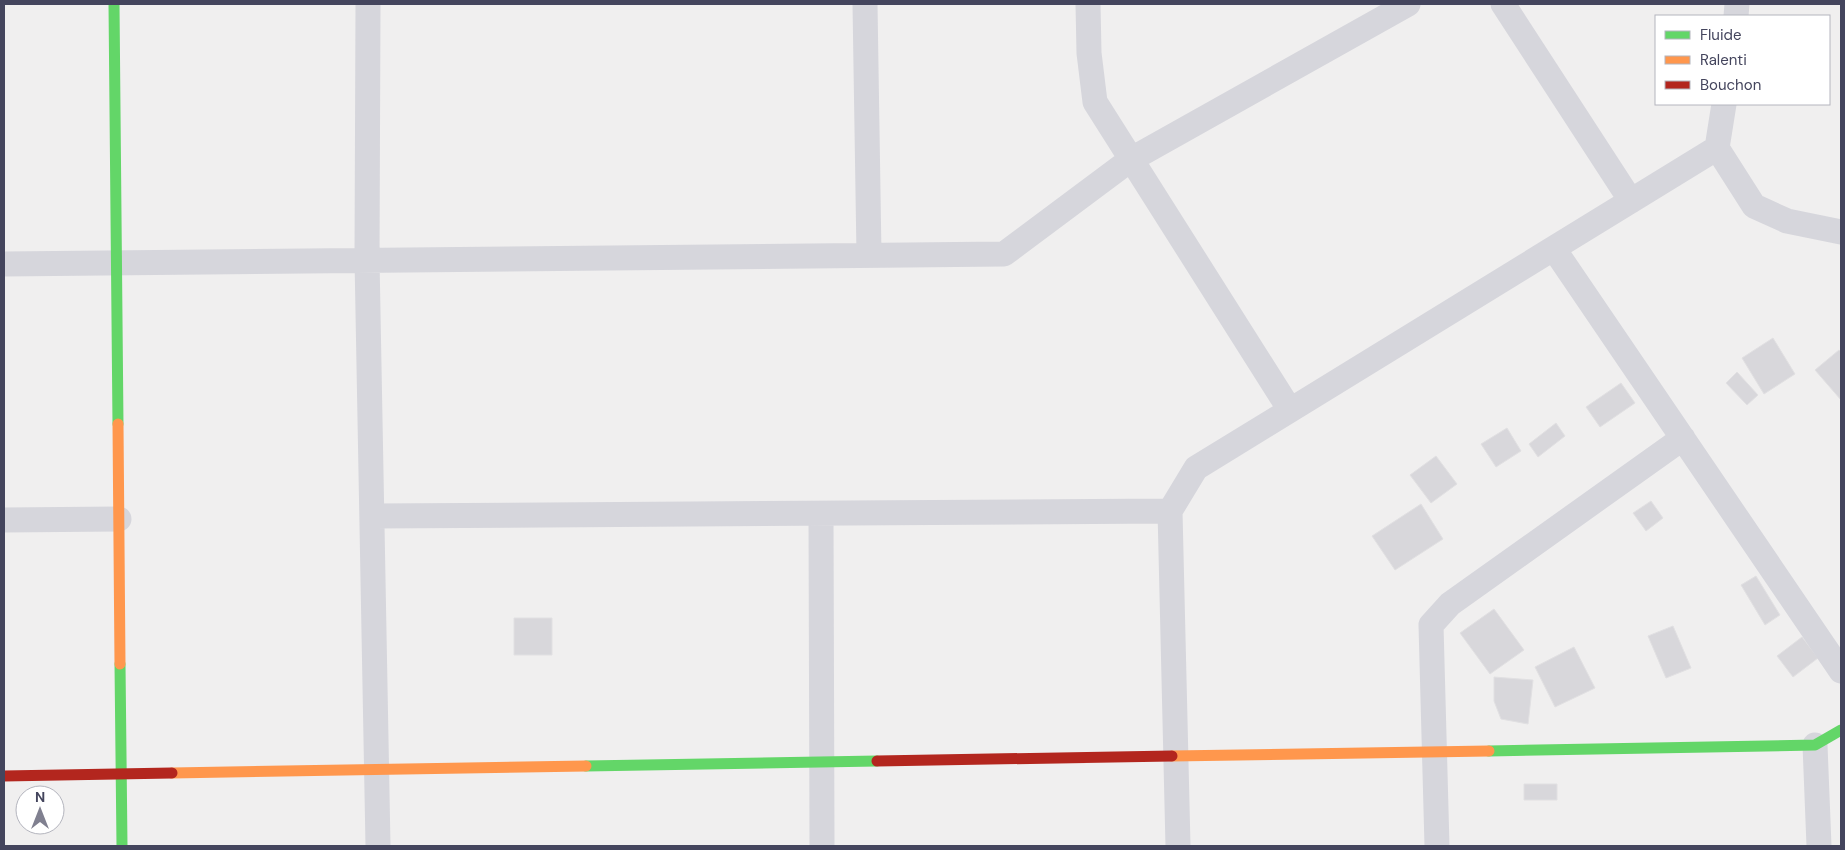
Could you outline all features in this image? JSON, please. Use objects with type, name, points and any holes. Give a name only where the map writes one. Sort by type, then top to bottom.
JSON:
[{"type":"street","points":[[114,4],[122,846]]},
{"type":"street","points":[[368,4],[367,259],[378,846]]},
{"type":"street","points":[[865,4],[869,255]]},
{"type":"street","points":[[1088,4],[1089,52],[1094,102],[1290,410]]},
{"type":"street","points":[[4,264],[1004,254],[1130,160],[1408,4]]},
{"type":"street","points":[[1503,4],[1631,201]]},
{"type":"street","points":[[1724,105],[1717,148],[1754,206],[1787,221],[1841,232]]},
{"type":"street","points":[[1178,846],[1170,511],[1196,468],[1717,148]]},
{"type":"street","points":[[1554,249],[1841,671]]},
{"type":"street","points":[[1437,846],[1431,625],[1450,604],[1683,438]]},
{"type":"street","points":[[372,516],[821,515],[1170,511]]},
{"type":"street","points":[[821,515],[822,846]]},
{"type":"street","points":[[4,520],[119,519]]},
{"type":"street","points":[[4,776],[121,776],[1435,750],[1815,745],[1841,730]]},
{"type":"street","points":[[1815,745],[1819,846]]},
{"type":"building","points":[[1773,338],[1795,374],[1764,394],[1742,358]]},
{"type":"building","points":[[1839,350],[1841,352],[1841,400],[1815,370]]},
{"type":"building","points":[[1737,372],[1758,395],[1747,405],[1726,383]]},
{"type":"building","points":[[1621,383],[1635,403],[1600,427],[1586,407]]},
{"type":"building","points":[[1556,423],[1565,436],[1538,457],[1529,444]]},
{"type":"building","points":[[1507,428],[1521,451],[1496,467],[1481,444]]},
{"type":"building","points":[[1436,456],[1457,484],[1431,503],[1410,475]]},
{"type":"building","points":[[1651,501],[1663,518],[1646,531],[1633,513]]},
{"type":"building","points":[[1421,504],[1443,539],[1395,570],[1372,536]]},
{"type":"building","points":[[1756,576],[1780,615],[1765,625],[1741,585]]},
{"type":"building","points":[[1494,609],[1524,650],[1490,674],[1460,633]]},
{"type":"building","points":[[514,618],[552,618],[552,655],[514,655]]},
{"type":"building","points":[[1673,626],[1691,668],[1666,678],[1648,636]]},
{"type":"building","points":[[1802,637],[1818,658],[1793,677],[1777,656]]},
{"type":"building","points":[[1574,647],[1595,688],[1555,707],[1535,667]]},
{"type":"building","points":[[1494,677],[1533,680],[1528,724],[1501,719],[1494,701]]},
{"type":"building","points":[[1524,784],[1557,784],[1557,800],[1524,800]]},
{"type":"traffic: fast","points":[[114,4],[118,424]]},
{"type":"traffic: fast","points":[[120,664],[122,846]]},
{"type":"traffic: fast","points":[[1489,751],[1815,745],[1841,730]]},
{"type":"traffic: fast","points":[[586,766],[877,761]]},
{"type":"traffic: slow","points":[[118,424],[120,664]]},
{"type":"traffic: slow","points":[[1172,756],[1489,751]]},
{"type":"traffic: slow","points":[[172,773],[586,766]]},
{"type":"traffic: jam","points":[[877,761],[1172,756]]},
{"type":"traffic: jam","points":[[4,776],[172,773]]}]
